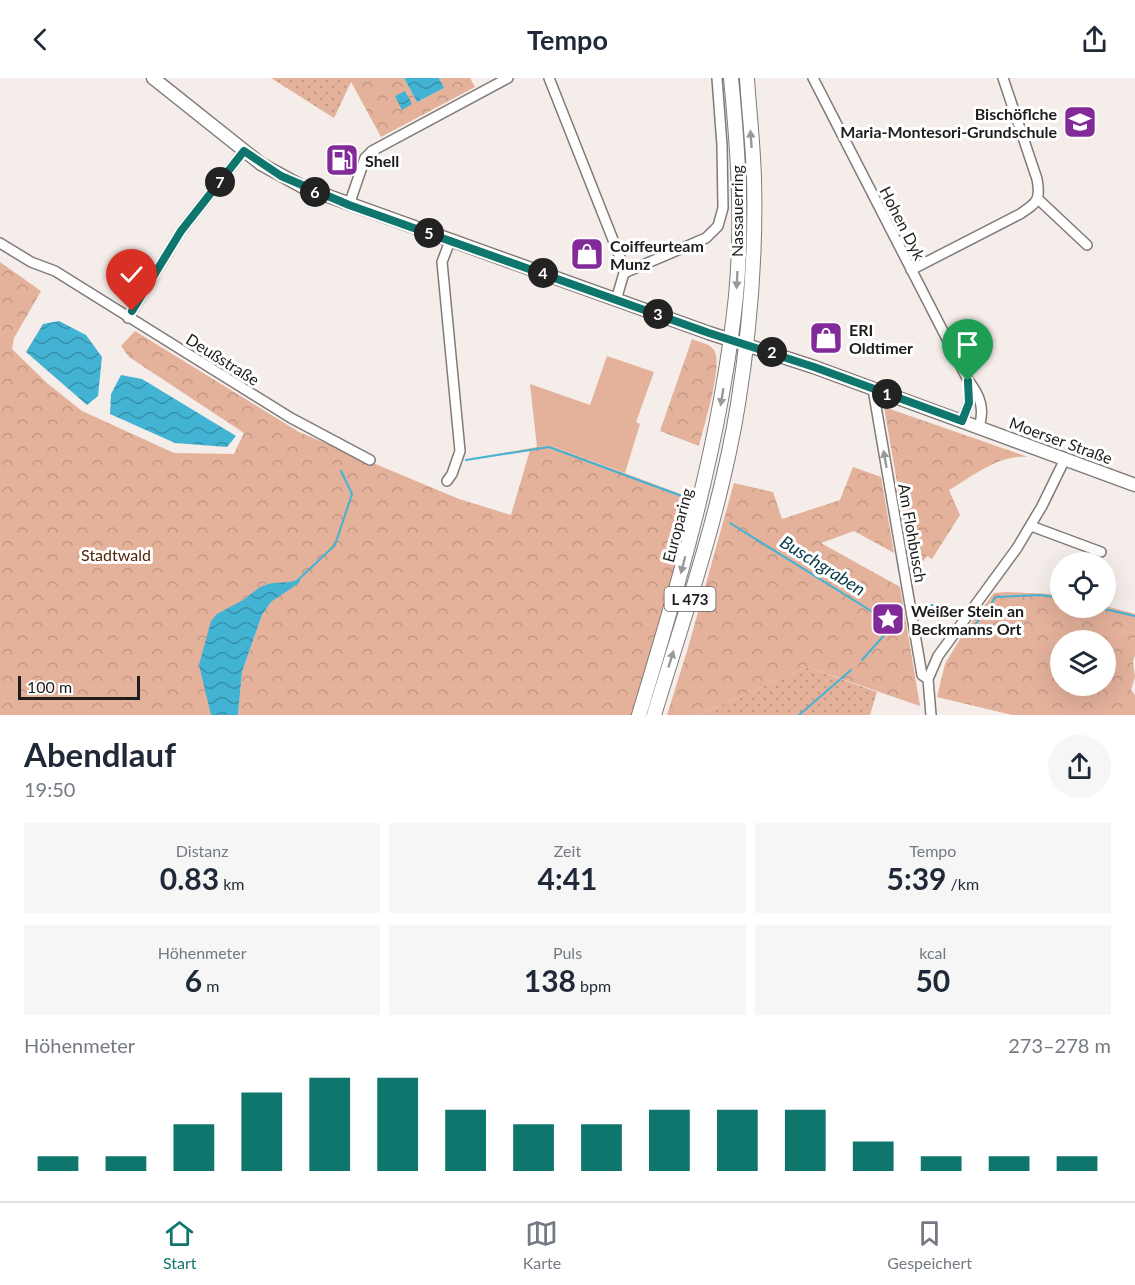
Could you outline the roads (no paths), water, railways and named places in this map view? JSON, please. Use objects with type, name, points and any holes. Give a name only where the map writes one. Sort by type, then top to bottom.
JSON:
[{"type":"main road","name":"Moerser Straße","points":[[153,78],[244,151],[281,176],[349,205],[747,344],[1135,484]]},
{"type":"main road","name":"Nassauerring","points":[[730,339],[736,294],[739,238],[739,179],[731,78]]},
{"type":"main road","name":"Nassauerring","points":[[747,78],[754,178],[754,237],[747,344]]},
{"type":"main road","name":"Europaring","points":[[639,715],[700,504],[721,404],[730,339]]},
{"type":"main road","name":"Europaring","points":[[654,715],[722,482],[738,405],[747,344]]},
{"type":"street","points":[[349,205],[365,158],[372,151],[508,78]]},
{"type":"street","points":[[549,78],[623,265],[624,273],[616,300]]},
{"type":"street","name":"Nassauerring","points":[[624,273],[706,238],[718,225],[723,208],[722,145],[717,78]]},
{"type":"street","name":"Hohen Dyk","points":[[813,78],[968,381],[979,397],[982,409],[979,427]]},
{"type":"street","points":[[911,270],[1020,214],[1033,206],[1038,199],[1040,192],[1037,179],[1003,78]]},
{"type":"street","points":[[128,318],[181,231],[244,151]]},
{"type":"street","points":[[1038,199],[1086,245]]},
{"type":"street","points":[[447,481],[452,474],[460,451],[442,262],[450,241]]},
{"type":"street","name":"Deußstraße","points":[[0,243],[30,262],[55,272],[291,418],[370,460]]},
{"type":"street","points":[[962,421],[969,403],[968,381]]},
{"type":"street","name":"Am Flohbusch","points":[[873,389],[922,675],[928,679],[931,715]]},
{"type":"street","points":[[928,679],[938,656],[1031,526],[1065,459]]},
{"type":"street","points":[[1031,526],[1101,552]]},
{"type":"water","points":[[404,78],[439,78],[444,88],[417,102]]},
{"type":"water","points":[[405,91],[412,104],[402,110],[395,96]]},
{"type":"water","points":[[59,321],[86,335],[102,357],[98,396],[87,405],[26,352],[43,324]]},
{"type":"water","points":[[121,375],[142,379],[236,436],[227,447],[175,443],[110,414],[111,394]]},
{"type":"water","points":[[300,579],[299,583],[271,602],[262,615],[242,672],[238,715],[211,715],[199,665],[211,621],[217,614],[243,600],[260,587]]},
{"type":"waterway","name":"Buschgraben","points":[[466,460],[549,447],[687,498]]},
{"type":"waterway","points":[[298,580],[335,545],[352,494],[341,471]]},
{"type":"waterway","name":"Buschgraben","points":[[730,523],[892,624]]},
{"type":"waterway","points":[[972,626],[996,597],[1050,596]]},
{"type":"waterway","points":[[920,606],[932,605],[955,619]]},
{"type":"waterway","points":[[1116,612],[1135,616]]},
{"type":"waterway","name":"Buschgraben","points":[[862,660],[903,614]]},
{"type":"waterway","name":"Buschgraben","points":[[799,715],[851,670]]},
{"type":"place","name":"Bischöflche Maria-Montesori-Grundschule","points":[[1080,122]]},
{"type":"place","name":"Shell","points":[[342,160]]},
{"type":"place","name":"Coiffeurteam Munz","points":[[587,254]]},
{"type":"place","name":"ERI Oldtimer","points":[[826,338]]},
{"type":"place","name":"Weißer Stein an Beckmanns Ort","points":[[888,619]]},
{"type":"park label","name":"Stadtwald","points":[[116,554]]}]
